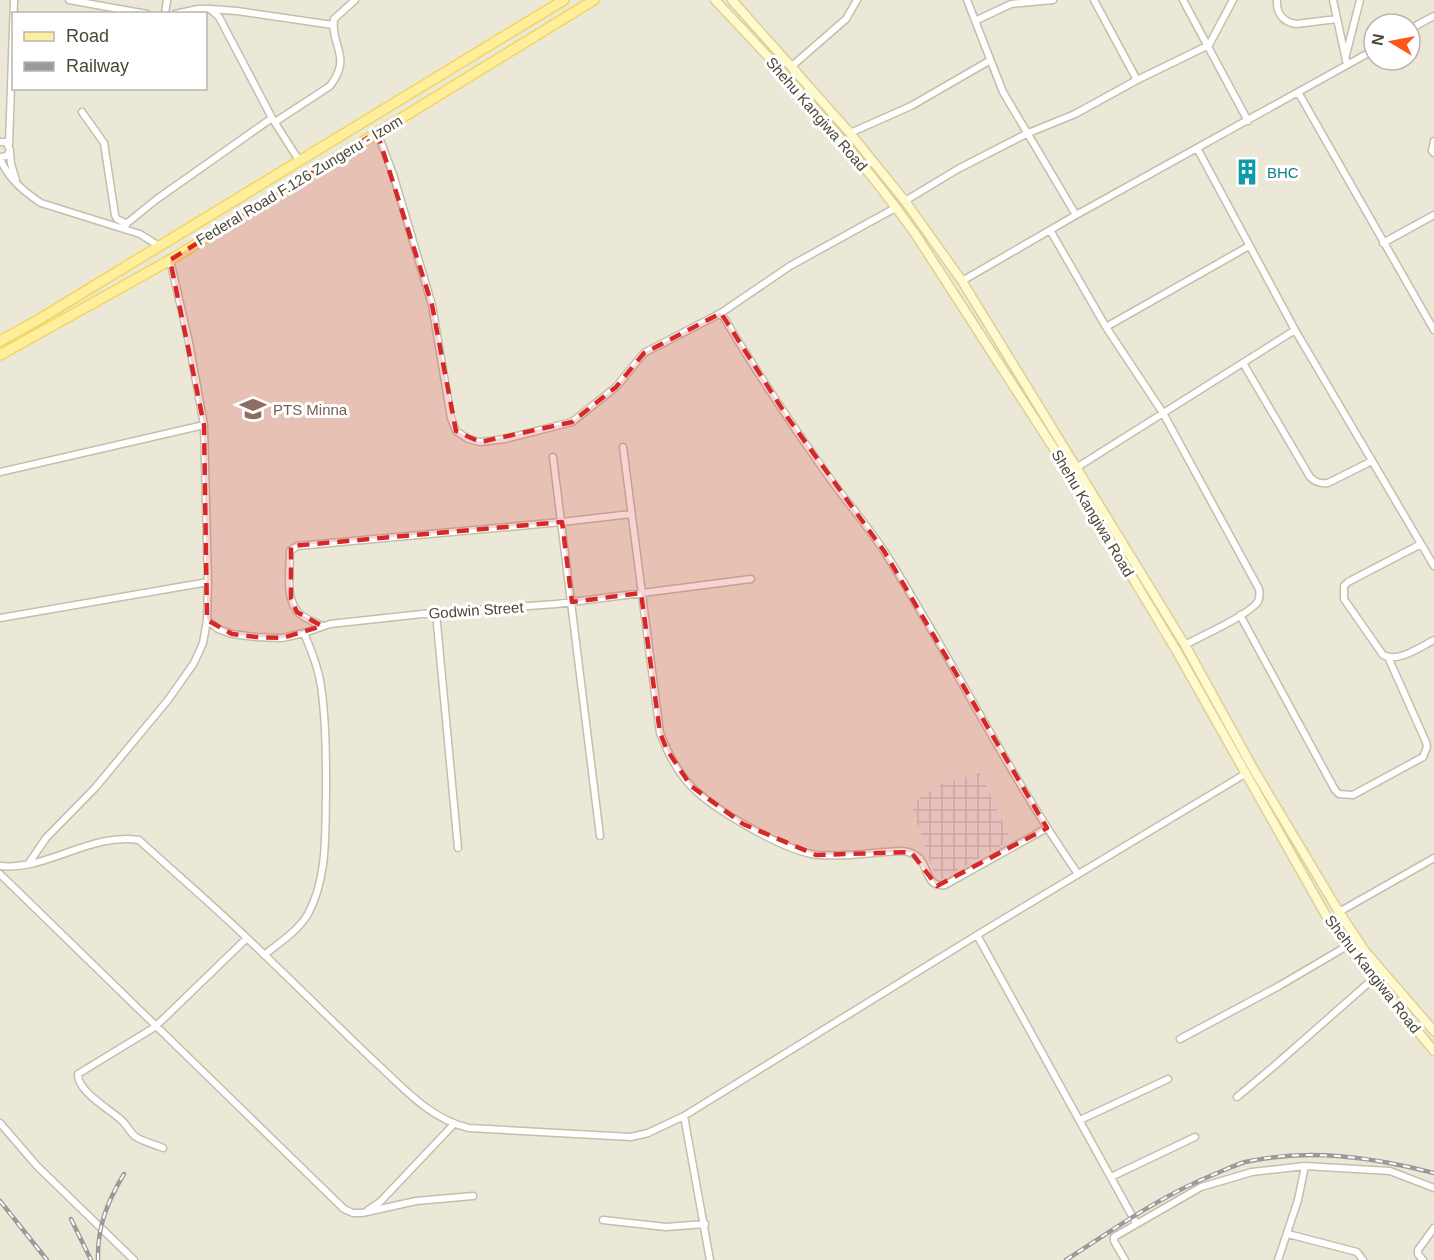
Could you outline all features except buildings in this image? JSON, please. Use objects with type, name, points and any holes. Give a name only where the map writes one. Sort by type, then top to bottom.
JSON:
[{"type":"main road","name":"Federal Road F.126 Zungeru - Izom","points":[[0,341],[300,162],[564,0]]},
{"type":"main road","name":"Federal Road F.126 Zungeru - Izom","points":[[0,355],[170,260],[594,0]]},
{"type":"main road","name":"Shehu Kangiwa Road","points":[[715,0],[784,73],[897,207],[952,288],[1069,471],[1176,651],[1328,919],[1373,979],[1434,1052]]},
{"type":"main road","name":"Shehu Kangiwa Road","points":[[732,0],[850,133],[905,201],[962,281],[1185,645],[1254,770],[1339,912],[1365,951],[1434,1031]]},
{"type":"main road","points":[[468,59],[477,72]]},
{"type":"street","points":[[69,0],[136,12]]},
{"type":"street","points":[[124,226],[158,199],[273,120],[330,86],[339,69],[341,52],[333,25],[337,14],[355,0]]},
{"type":"street","points":[[792,66],[846,19],[856,0]]},
{"type":"street","points":[[967,0],[1003,92],[1076,215]]},
{"type":"street","points":[[975,21],[1011,4],[1053,0]]},
{"type":"street","points":[[1094,0],[1137,80]]},
{"type":"street","points":[[1183,0],[1248,121]]},
{"type":"street","points":[[905,201],[958,169],[1026,134],[1075,114],[1137,80],[1209,45],[1233,0]]},
{"type":"street","points":[[1276,0],[1278,12],[1289,23],[1337,19]]},
{"type":"street","points":[[1333,0],[1347,65]]},
{"type":"street","points":[[1345,57],[1360,0]]},
{"type":"street","points":[[184,12],[198,9],[237,11],[333,25]]},
{"type":"street","points":[[210,9],[223,22],[273,120],[300,162]]},
{"type":"street","points":[[962,281],[1076,215],[1362,57]]},
{"type":"street","points":[[12,60],[10,164],[19,186]]},
{"type":"street","points":[[850,133],[911,106],[989,61]]},
{"type":"street","points":[[1298,92],[1383,243],[1431,319],[1434,330]]},
{"type":"street","points":[[81,112],[102,139],[115,215],[124,226]]},
{"type":"street","points":[[9,144],[0,141],[10,121]]},
{"type":"street","points":[[377,132],[393,174],[432,305],[451,418],[456,430],[468,440],[480,442],[505,439],[572,422],[615,387],[645,353],[721,313],[790,266],[897,207]]},
{"type":"street","points":[[1434,141],[1434,153]]},
{"type":"street","points":[[1197,148],[1295,330],[1434,566]]},
{"type":"street","points":[[10,152],[0,158],[8,174],[41,203],[124,226],[159,246]]},
{"type":"street","points":[[1383,243],[1434,215]]},
{"type":"street","points":[[1050,230],[1106,327],[1163,413],[1259,589],[1259,600],[1240,615],[1185,645]]},
{"type":"street","points":[[1106,327],[1249,246]]},
{"type":"street","points":[[28,864],[46,838],[95,788],[168,700],[194,663],[203,644],[207,620],[208,582],[204,425],[189,342],[170,260]]},
{"type":"street","points":[[721,313],[794,427],[884,551],[942,645],[1047,828],[1078,874]]},
{"type":"street","points":[[1076,468],[1295,330]]},
{"type":"street","points":[[1243,363],[1314,481],[1321,484],[1328,483],[1372,461]]},
{"type":"street","points":[[0,472],[204,425]]},
{"type":"street","points":[[623,447],[660,733],[667,750],[691,786],[743,824],[770,839],[799,850],[816,855],[911,852],[918,855],[932,883],[937,886],[945,885],[1047,828]]},
{"type":"street","points":[[553,457],[600,836]]},
{"type":"street","points":[[322,626],[297,612],[291,599],[290,551],[297,546],[631,514]]},
{"type":"street","points":[[1421,544],[1348,582],[1344,586],[1344,599],[1383,654],[1388,657],[1398,657],[1434,640]]},
{"type":"street","name":"Godwin Street","points":[[207,620],[218,629],[232,634],[282,638],[322,626],[436,613],[572,602],[750,579]]},
{"type":"street","points":[[0,618],[208,582]]},
{"type":"street","points":[[436,613],[458,848]]},
{"type":"street","points":[[1240,615],[1339,794],[1353,795],[1423,757],[1426,752],[1426,742],[1388,657]]},
{"type":"street","points":[[264,955],[291,933],[307,915],[317,892],[322,872],[327,748],[321,684],[304,633]]},
{"type":"street","points":[[0,866],[28,864],[111,839],[139,840],[247,938],[421,1104],[453,1125],[469,1128],[631,1137],[648,1133],[684,1116],[977,935],[1245,774]]},
{"type":"street","points":[[1339,912],[1434,858]]},
{"type":"street","points":[[0,874],[344,1209],[353,1213],[362,1213],[416,1201],[473,1196]]},
{"type":"street","points":[[977,935],[1136,1223]]},
{"type":"street","points":[[163,1148],[138,1138],[132,1133],[123,1121],[97,1101],[78,1079],[78,1074],[155,1027],[247,938]]},
{"type":"street","points":[[1180,1039],[1280,986],[1347,946]]},
{"type":"street","points":[[1237,1096],[1373,979]]},
{"type":"street","points":[[1080,1120],[1168,1079]]},
{"type":"street","points":[[684,1116],[710,1260]]},
{"type":"street","points":[[0,1123],[37,1167],[134,1260]]},
{"type":"street","points":[[362,1213],[380,1202],[453,1125]]},
{"type":"street","points":[[1111,1177],[1195,1137]]},
{"type":"street","points":[[1125,1260],[1114,1237],[1201,1187],[1252,1172],[1305,1166],[1390,1171],[1434,1188]]},
{"type":"street","points":[[1278,1260],[1299,1200],[1305,1166]]},
{"type":"street","points":[[603,1220],[666,1227],[705,1224]]},
{"type":"street","points":[[1424,1260],[1418,1254],[1418,1250],[1434,1228]]},
{"type":"street","points":[[1288,1234],[1357,1252],[1363,1260]]},
{"type":"highlighted area","points":[[377,132],[432,305],[456,431],[480,442],[572,422],[616,387],[644,353],[721,313],[788,418],[884,551],[1047,828],[937,886],[911,852],[816,855],[743,824],[691,786],[667,750],[660,733],[641,593],[572,602],[562,522],[291,546],[291,599],[297,612],[322,626],[282,638],[256,637],[232,634],[207,620],[204,425],[170,260]]},
{"type":"shaded area","points":[[0,0],[1434,0],[1434,1260],[0,1260]]},
{"type":"shaded area","points":[[980,773],[1011,840],[937,882],[911,804],[942,784]]},
{"type":"railway","points":[[1066,1260],[1157,1202],[1195,1182],[1245,1162],[1293,1156],[1340,1156],[1434,1173]]},
{"type":"railway","points":[[98,1260],[99,1237],[104,1216],[124,1174]]},
{"type":"railway","points":[[0,1201],[47,1260]]},
{"type":"railway","points":[[71,1219],[91,1260]]},
{"type":"place","name":"BHC","points":[[1247,172]]},
{"type":"place","name":"PTS Minna","points":[[253,409]]}]
